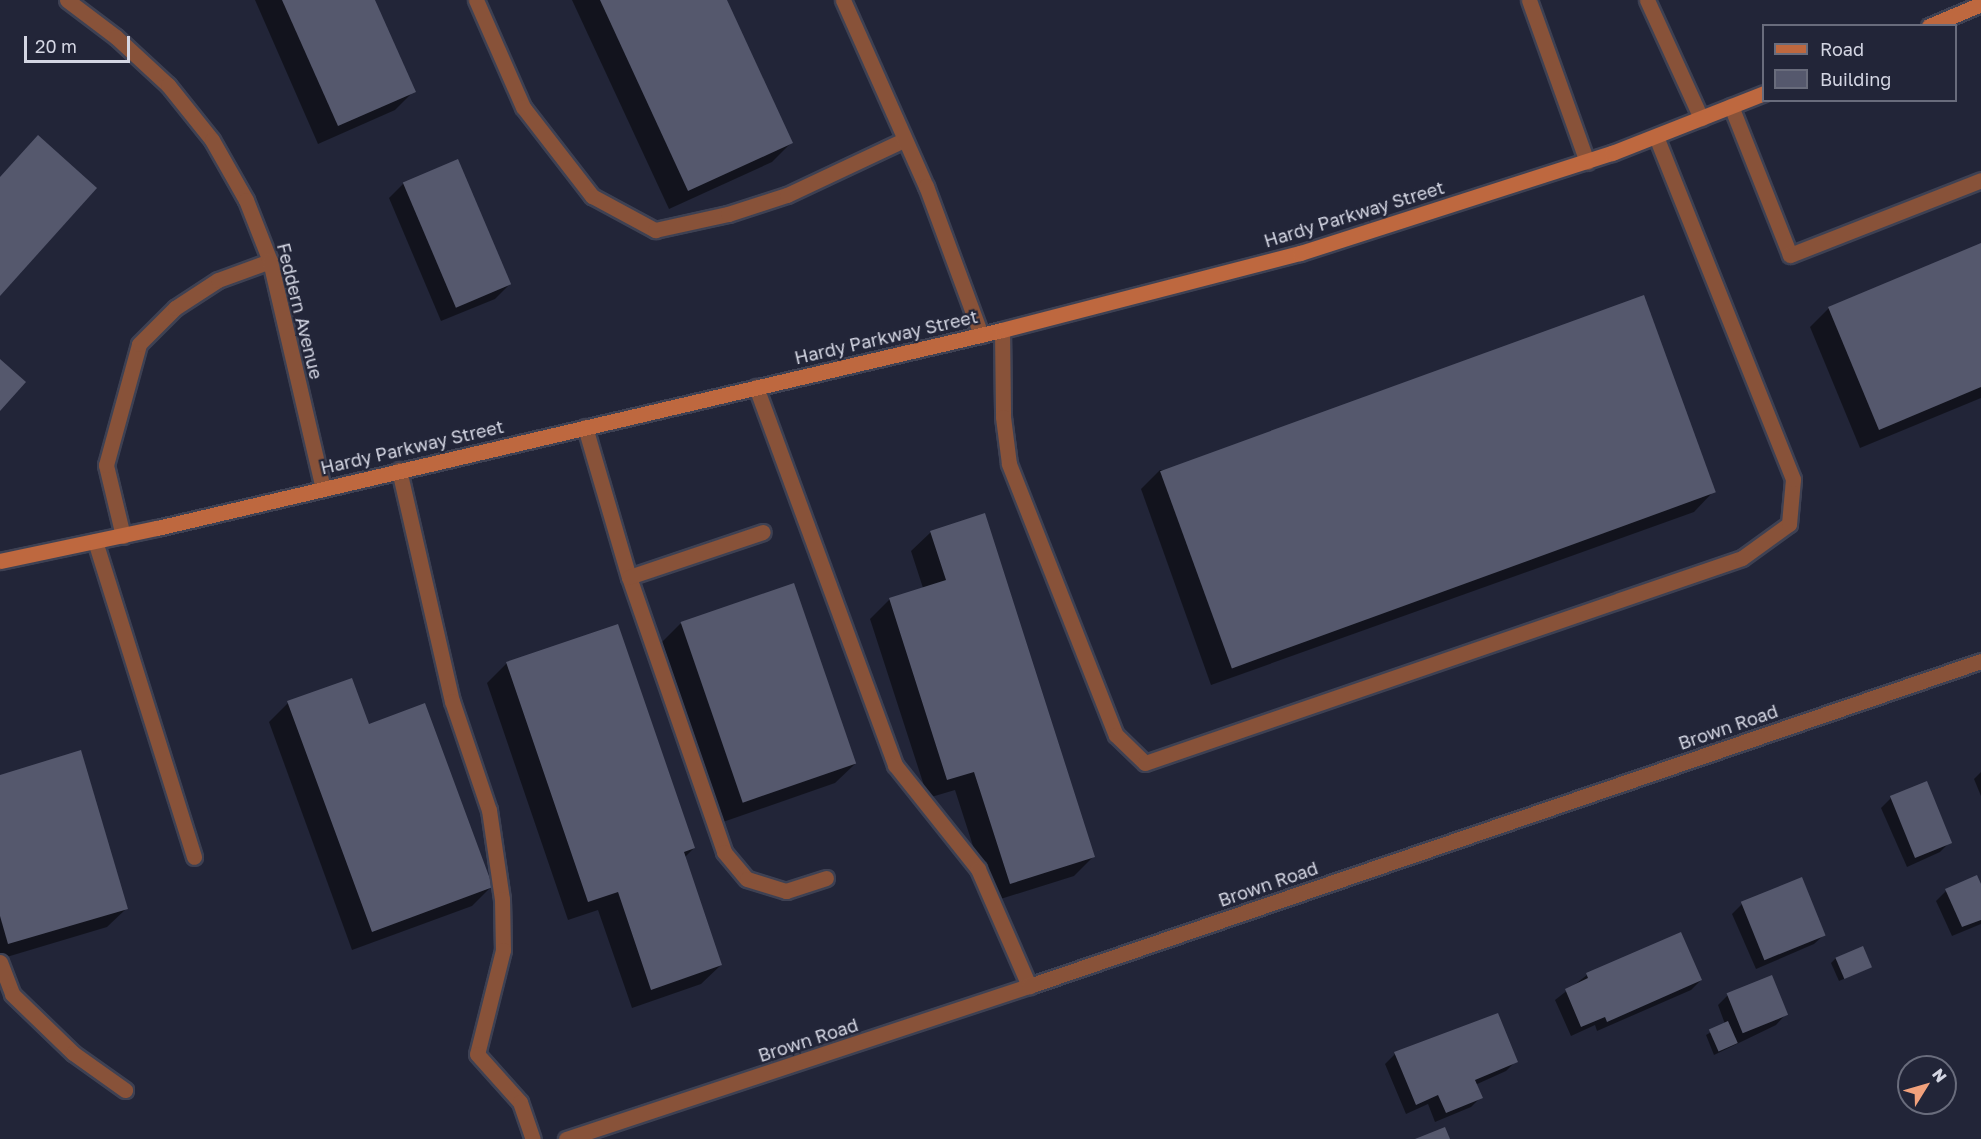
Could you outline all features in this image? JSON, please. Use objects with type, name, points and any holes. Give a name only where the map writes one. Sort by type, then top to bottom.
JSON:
[{"type":"main road","points":[[1934,24],[1981,4]]},
{"type":"main road","name":"Hardy Parkway Street","points":[[0,561],[123,536],[981,335],[1300,253],[1587,162],[1762,94]]},
{"type":"street","name":"Feddern Avenue","points":[[67,0],[116,37],[168,85],[212,140],[246,200],[270,261],[322,488]]},
{"type":"street","points":[[476,0],[523,107],[592,196],[655,230],[728,214],[787,195],[904,140]]},
{"type":"street","points":[[843,0],[926,186],[981,335]]},
{"type":"street","points":[[1529,0],[1587,162]]},
{"type":"street","points":[[1647,0],[1701,118]]},
{"type":"street","points":[[1731,106],[1790,255],[1981,180]]},
{"type":"street","points":[[1002,330],[1003,417],[1009,464],[1116,735],[1145,764],[1742,558],[1789,524],[1793,479],[1656,136]]},
{"type":"street","points":[[123,536],[106,465],[139,344],[183,302],[218,280],[270,261]]},
{"type":"street","points":[[756,387],[895,765],[978,869],[1029,986]]},
{"type":"street","points":[[585,427],[628,577],[730,861],[747,879],[786,891],[826,878]]},
{"type":"street","points":[[399,470],[452,701],[489,810],[502,899],[503,950],[477,1054],[520,1102],[533,1139]]},
{"type":"street","points":[[628,577],[763,532]]},
{"type":"street","points":[[95,541],[194,857]]},
{"type":"street","name":"Brown Road","points":[[566,1139],[1029,986],[1981,661]]},
{"type":"street","points":[[0,962],[12,994],[73,1053],[125,1090]]},
{"type":"building","points":[[282,0],[375,0],[416,92],[338,126]]},
{"type":"building","points":[[600,0],[727,0],[793,143],[688,191]]},
{"type":"building","points":[[38,135],[97,188],[0,296],[0,177]]},
{"type":"building","points":[[458,159],[511,284],[456,308],[403,182]]},
{"type":"building","points":[[1981,243],[1981,387],[1879,430],[1828,307]]},
{"type":"building","points":[[1644,295],[1716,492],[1232,668],[1160,471]]},
{"type":"building","points":[[0,359],[26,382],[0,411]]},
{"type":"building","points":[[985,513],[1095,857],[1010,884],[974,772],[947,780],[889,598],[946,580],[930,531]]},
{"type":"building","points":[[794,583],[856,764],[743,803],[681,622]]},
{"type":"building","points":[[618,624],[695,848],[684,852],[722,965],[651,990],[618,892],[588,902],[506,662]]},
{"type":"building","points":[[352,678],[369,724],[425,703],[493,887],[372,932],[287,701]]},
{"type":"building","points":[[81,750],[128,909],[8,944],[0,916],[0,775]]},
{"type":"building","points":[[1927,781],[1952,843],[1915,858],[1890,796]]},
{"type":"building","points":[[1977,875],[1981,884],[1981,920],[1962,927],[1945,889]]},
{"type":"building","points":[[1802,877],[1826,935],[1764,960],[1741,902]]},
{"type":"building","points":[[1681,932],[1702,980],[1607,1022],[1605,1017],[1581,1027],[1565,989],[1588,978],[1586,973]]},
{"type":"building","points":[[1863,946],[1872,967],[1844,979],[1835,958]]},
{"type":"building","points":[[1772,975],[1788,1015],[1743,1033],[1727,993]]},
{"type":"building","points":[[1498,1013],[1518,1062],[1475,1080],[1483,1098],[1446,1113],[1438,1095],[1416,1105],[1394,1052]]},
{"type":"building","points":[[1728,1021],[1738,1043],[1719,1051],[1709,1030]]},
{"type":"building","points":[[1445,1127],[1450,1139],[1415,1139]]}]
